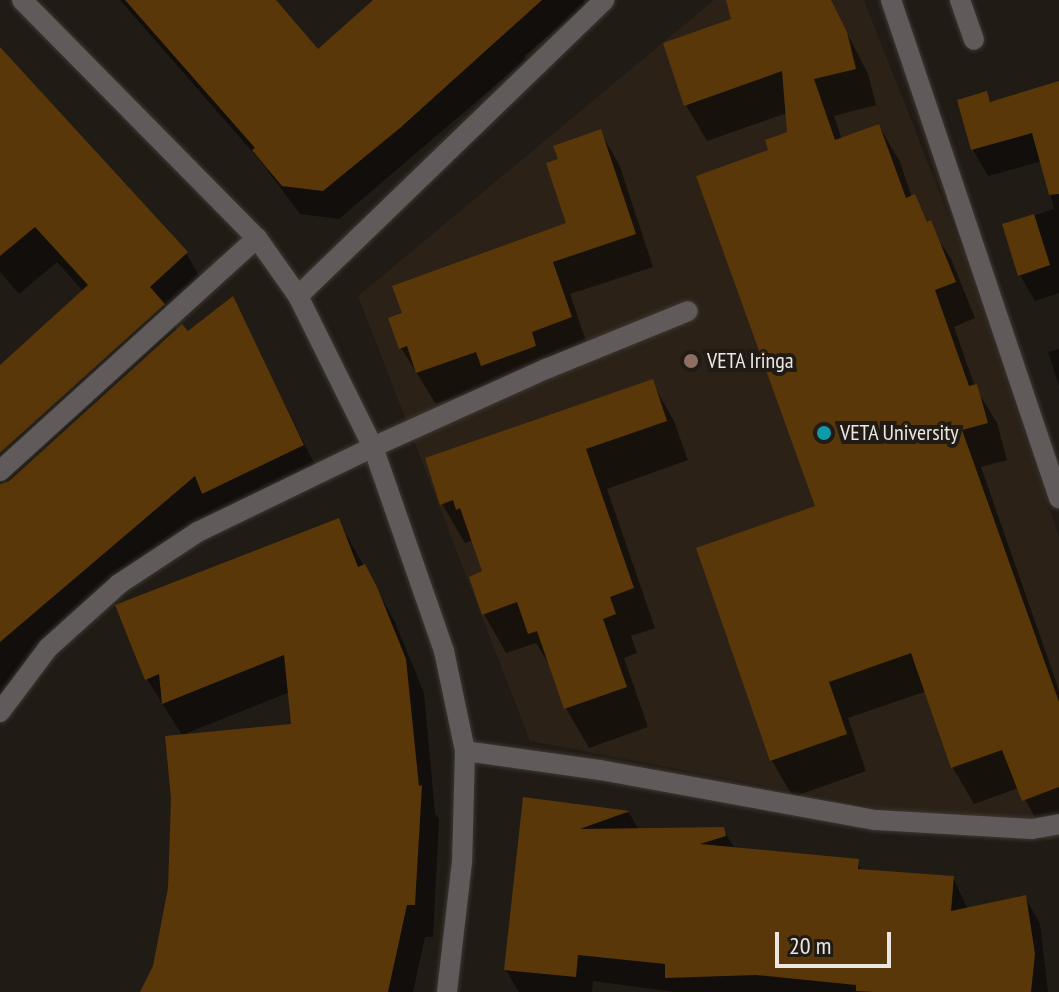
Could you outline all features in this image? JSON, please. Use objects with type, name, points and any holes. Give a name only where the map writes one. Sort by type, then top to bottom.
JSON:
[{"type":"street","points":[[22,0],[257,238],[298,296],[373,447],[444,651],[465,751],[454,992]]},
{"type":"street","points":[[298,296],[604,0]]},
{"type":"street","points":[[891,0],[1059,498]]},
{"type":"street","points":[[960,0],[974,40]]},
{"type":"street","points":[[0,471],[257,238]]},
{"type":"street","points":[[0,712],[48,648],[119,584],[198,532],[373,447],[546,369],[688,311]]},
{"type":"street","points":[[465,751],[600,770],[876,820],[1032,829],[1059,824]]},
{"type":"shaded area","name":"VETA Iringa","points":[[714,0],[864,0],[963,252],[1059,537],[1059,838],[1050,840],[530,741],[358,296]]},
{"type":"building","points":[[125,0],[276,0],[318,49],[373,0],[542,0],[400,128],[323,191],[282,186],[252,150],[255,148]]},
{"type":"building","name":"VETA University","points":[[726,0],[831,0],[847,32],[856,69],[814,79],[835,140],[879,124],[906,198],[915,194],[927,222],[931,220],[956,282],[935,290],[969,386],[977,384],[988,423],[962,430],[1059,702],[1059,787],[1022,801],[1002,750],[951,768],[911,653],[829,682],[847,734],[770,761],[696,548],[815,506],[696,176],[768,150],[765,140],[787,132],[782,71],[684,106],[663,43],[731,19]]},
{"type":"building","points":[[0,47],[188,252],[150,287],[165,304],[0,453],[0,365],[88,285],[35,227],[0,256]]},
{"type":"building","points":[[1059,81],[1059,194],[1049,195],[1032,133],[971,150],[957,100],[987,91],[990,102]]},
{"type":"building","points":[[601,129],[636,234],[553,262],[572,317],[532,332],[536,346],[481,366],[476,352],[416,373],[407,346],[399,349],[388,318],[402,313],[392,286],[566,223],[546,163],[558,159],[553,146]]},
{"type":"building","points":[[1034,214],[1050,265],[1018,276],[1002,224]]},
{"type":"building","points":[[233,296],[304,445],[202,494],[195,476],[0,642],[0,484],[9,481],[182,324],[188,331]]},
{"type":"building","points":[[653,379],[667,421],[586,449],[634,588],[610,597],[616,614],[603,619],[627,687],[564,709],[537,631],[528,634],[517,602],[482,615],[469,577],[482,571],[460,508],[456,510],[453,500],[440,505],[425,458]]},
{"type":"building","points":[[339,518],[358,567],[365,564],[377,587],[406,659],[419,786],[422,785],[415,905],[407,905],[388,992],[140,992],[153,966],[168,888],[171,798],[165,736],[291,724],[284,655],[162,704],[159,674],[145,680],[115,605]]},
{"type":"building","points":[[523,797],[630,811],[580,829],[724,827],[726,836],[700,844],[859,859],[858,869],[954,876],[951,911],[1026,895],[1035,954],[1031,992],[856,991],[856,985],[756,975],[665,978],[665,964],[578,955],[576,977],[504,970]]},
{"type":"place","name":"VETA Iringa","points":[[691,361]]},
{"type":"place","name":"VETA University","points":[[824,433]]}]
